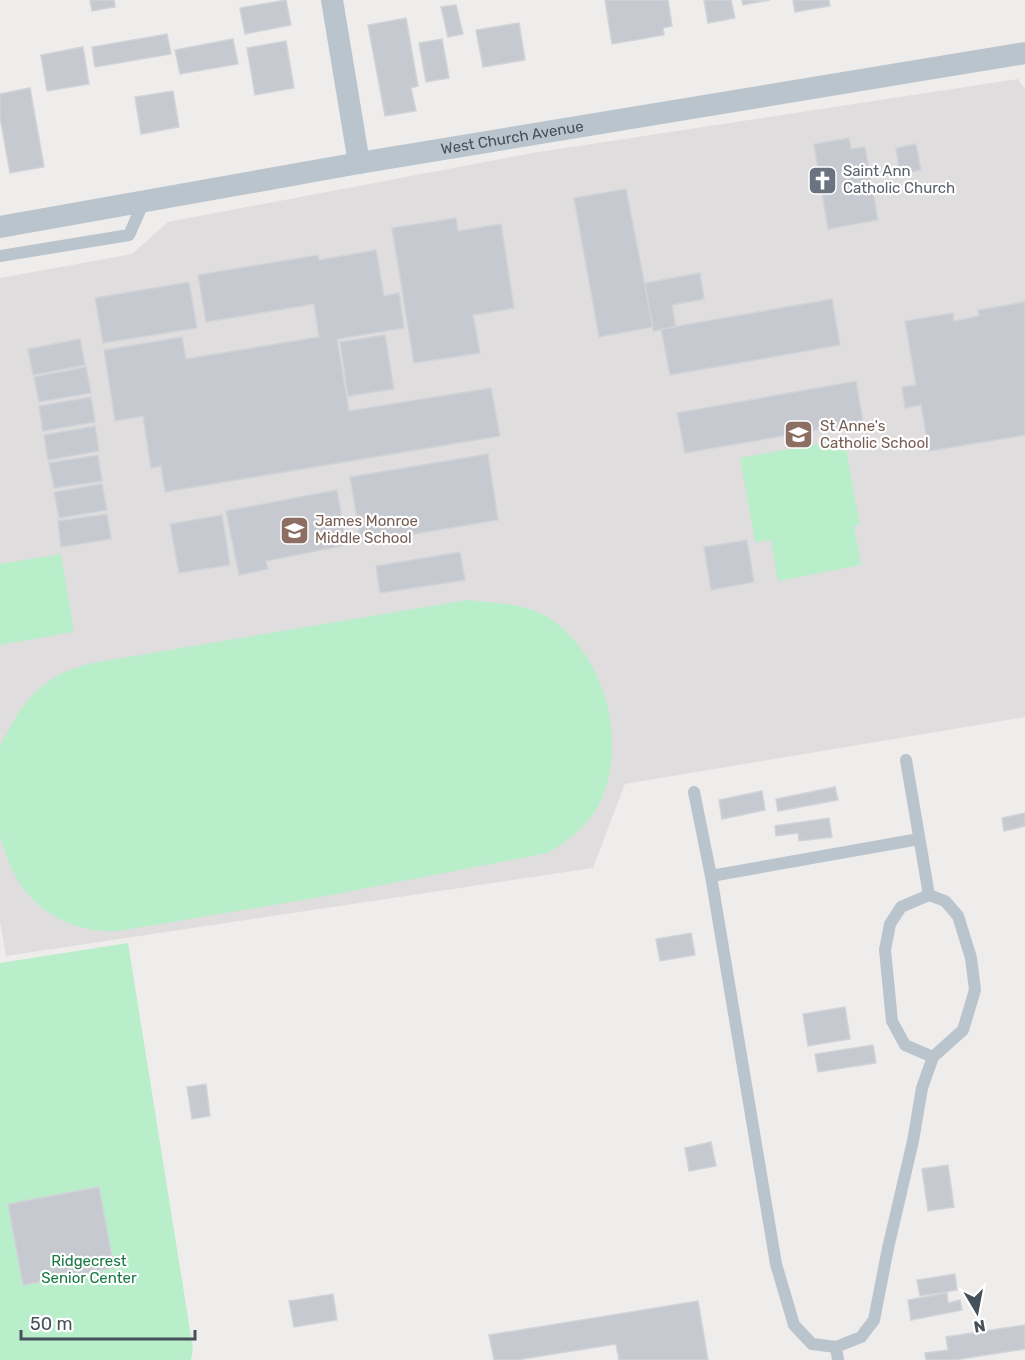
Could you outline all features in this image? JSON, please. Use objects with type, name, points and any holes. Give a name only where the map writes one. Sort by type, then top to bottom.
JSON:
[{"type":"street","points":[[332,0],[359,163]]},
{"type":"street","name":"West Church Avenue","points":[[0,227],[359,163],[1025,52]]},
{"type":"lane","points":[[0,256],[129,235],[144,201]]},
{"type":"lane","points":[[906,760],[929,895]]},
{"type":"lane","points":[[694,792],[711,876],[776,1264],[794,1325],[812,1344],[836,1347],[861,1337],[874,1320],[913,1141],[922,1088],[933,1057],[963,1030],[975,990],[971,958],[958,916],[945,902],[929,895],[901,907],[890,924],[885,950],[892,1021],[905,1045],[933,1057]]},
{"type":"lane","points":[[711,876],[919,839]]},
{"type":"lane","points":[[836,1347],[838,1360]]},
{"type":"shaded area","points":[[1018,79],[1025,89],[1025,717],[625,784],[593,868],[6,956],[0,921],[0,278],[132,254],[168,222],[532,153]]},
{"type":"green space","points":[[844,439],[860,525],[854,526],[861,565],[778,581],[771,540],[755,542],[740,458]]},
{"type":"green space","points":[[61,554],[74,632],[0,645],[0,564]]},
{"type":"green space","points":[[467,600],[522,607],[551,619],[570,636],[586,657],[599,680],[612,732],[612,759],[607,784],[597,808],[587,822],[554,849],[547,853],[326,896],[119,931],[82,928],[65,922],[36,903],[24,890],[4,849],[0,835],[0,748],[5,735],[25,704],[53,678],[92,663]]},
{"type":"green space","name":"Ridgecrest Senior Center","points":[[128,943],[193,1349],[191,1360],[0,1360],[0,963]]},
{"type":"building","points":[[90,0],[114,0],[115,7],[92,11]]},
{"type":"building","points":[[286,0],[291,25],[245,34],[240,8]]},
{"type":"building","points":[[605,0],[668,0],[672,26],[663,28],[664,35],[612,44]]},
{"type":"building","points":[[704,0],[731,0],[735,18],[708,23]]},
{"type":"building","points":[[742,0],[770,0],[743,5]]},
{"type":"building","points":[[793,0],[829,0],[830,6],[795,12]]},
{"type":"building","points":[[456,5],[463,34],[448,37],[441,7]]},
{"type":"building","points":[[406,18],[418,86],[411,88],[416,111],[385,116],[368,25]]},
{"type":"building","points":[[519,23],[525,60],[483,67],[476,30]]},
{"type":"building","points":[[167,34],[171,54],[95,67],[92,47]]},
{"type":"building","points":[[233,39],[238,64],[180,74],[175,50]]},
{"type":"building","points":[[442,39],[449,78],[426,82],[419,43]]},
{"type":"building","points":[[286,41],[294,88],[255,95],[247,48]]},
{"type":"building","points":[[83,47],[89,84],[47,91],[41,55]]},
{"type":"building","points":[[30,88],[44,167],[10,173],[0,117],[0,94]]},
{"type":"building","points":[[173,91],[179,127],[141,134],[135,97]]},
{"type":"building","points":[[849,138],[851,149],[865,147],[878,220],[828,229],[814,144]]},
{"type":"building","points":[[916,144],[921,170],[900,174],[896,148]]},
{"type":"building","points":[[626,189],[653,327],[599,337],[574,198]]},
{"type":"building","points":[[456,218],[458,231],[501,224],[514,308],[473,315],[480,353],[414,363],[392,228]]},
{"type":"building","points":[[376,250],[384,296],[399,293],[404,328],[337,339],[349,411],[491,388],[500,436],[165,492],[161,466],[151,468],[143,416],[115,421],[104,350],[182,337],[186,359],[319,337],[314,304],[206,322],[198,275],[318,255],[319,260]]},
{"type":"building","points":[[700,273],[704,299],[672,305],[676,327],[653,331],[645,283]]},
{"type":"building","points":[[189,282],[197,328],[103,343],[95,298]]},
{"type":"building","points":[[832,299],[840,345],[670,375],[661,329]]},
{"type":"building","points":[[1025,302],[1025,435],[929,451],[921,405],[905,408],[902,387],[916,385],[905,321],[953,313],[954,321],[979,316],[978,310]]},
{"type":"building","points":[[385,335],[394,389],[348,396],[340,342]]},
{"type":"building","points":[[80,339],[85,365],[33,375],[28,349]]},
{"type":"building","points":[[86,367],[91,393],[39,402],[34,377]]},
{"type":"building","points":[[856,381],[863,422],[685,453],[677,413]]},
{"type":"building","points":[[91,397],[95,422],[43,431],[39,406]]},
{"type":"building","points":[[95,426],[99,451],[48,460],[44,435]]},
{"type":"building","points":[[488,454],[498,520],[361,543],[350,477]]},
{"type":"building","points":[[98,455],[102,481],[54,488],[49,463]]},
{"type":"building","points":[[102,484],[107,510],[59,518],[54,492]]},
{"type":"building","points":[[337,490],[347,545],[266,561],[268,569],[239,575],[226,511]]},
{"type":"building","points":[[107,514],[111,539],[61,547],[58,521]]},
{"type":"building","points":[[222,515],[230,565],[179,573],[170,524]]},
{"type":"building","points":[[747,540],[754,582],[711,590],[704,547]]},
{"type":"building","points":[[460,552],[465,580],[380,593],[376,566]]},
{"type":"building","points":[[835,787],[838,800],[778,811],[776,799]]},
{"type":"building","points":[[762,791],[765,810],[722,819],[719,800]]},
{"type":"building","points":[[1025,813],[1025,826],[1004,831],[1002,818]]},
{"type":"building","points":[[829,818],[832,837],[799,841],[798,833],[776,836],[775,826]]},
{"type":"building","points":[[691,933],[695,955],[660,961],[656,939]]},
{"type":"building","points":[[845,1007],[850,1039],[808,1046],[803,1014]]},
{"type":"building","points":[[873,1045],[876,1063],[818,1072],[815,1054]]},
{"type":"building","points":[[206,1084],[210,1116],[192,1119],[187,1087]]},
{"type":"building","points":[[711,1142],[716,1166],[689,1171],[685,1148]]},
{"type":"building","points":[[948,1165],[954,1207],[928,1211],[922,1169]]},
{"type":"building","points":[[99,1187],[114,1268],[23,1285],[8,1204]]},
{"type":"building","points":[[955,1274],[957,1290],[920,1296],[917,1280]]},
{"type":"building","points":[[947,1293],[948,1303],[960,1300],[962,1310],[911,1320],[908,1300]]},
{"type":"building","points":[[333,1294],[337,1320],[294,1327],[289,1301]]},
{"type":"building","points":[[698,1301],[708,1360],[619,1360],[616,1344],[516,1360],[494,1360],[489,1335]]},
{"type":"building","points":[[1025,1325],[1025,1349],[954,1360],[926,1360],[925,1353],[948,1350],[946,1337]]},
{"type":"place","name":"Saint Ann Catholic Church","points":[[822,180]]},
{"type":"place","name":"St Anne's Catholic School","points":[[799,435]]},
{"type":"place","name":"James Monroe Middle School","points":[[294,530]]}]
